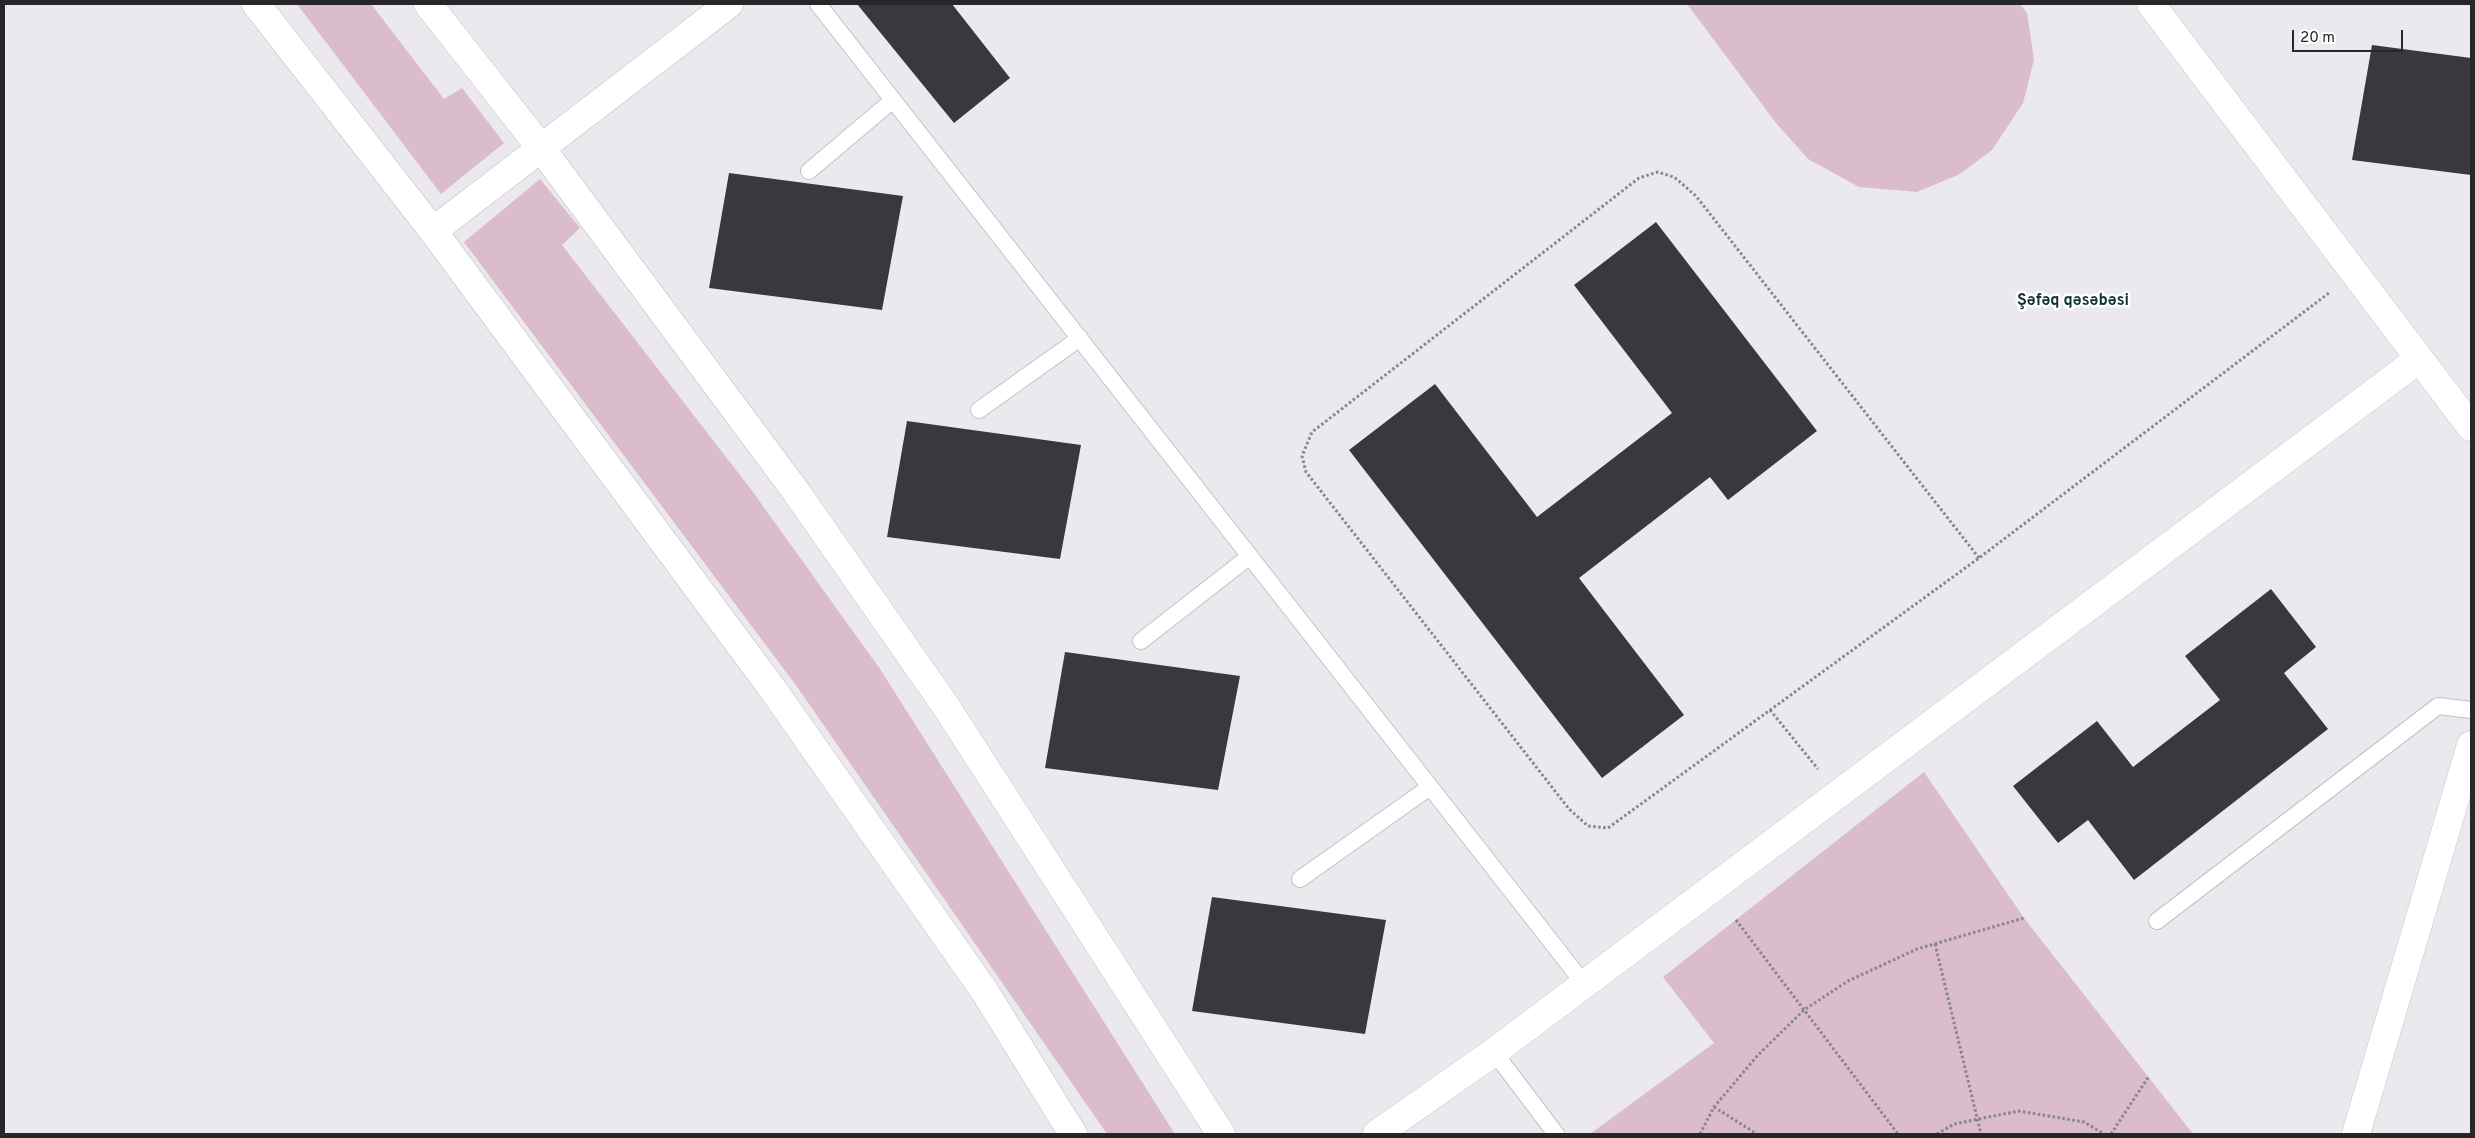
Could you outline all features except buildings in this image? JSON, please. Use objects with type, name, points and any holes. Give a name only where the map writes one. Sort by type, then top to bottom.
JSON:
[{"type":"street","points":[[256,4],[432,231],[774,690],[985,992],[1073,1134]]},
{"type":"street","points":[[428,4],[541,148],[797,493],[947,708],[1221,1134]]},
{"type":"street","points":[[432,231],[729,4]]},
{"type":"street","points":[[2151,4],[2471,427]]},
{"type":"street","points":[[1377,1134],[1494,1052],[2419,359]]},
{"type":"street","points":[[2356,1134],[2471,745]]},
{"type":"lane","points":[[818,4],[1584,985]]},
{"type":"lane","points":[[809,170],[893,100]]},
{"type":"lane","points":[[978,410],[1080,338]]},
{"type":"lane","points":[[1141,641],[1250,556]]},
{"type":"lane","points":[[2157,921],[2438,706],[2471,710]]},
{"type":"lane","points":[[1300,879],[1430,787]]},
{"type":"lane","points":[[1494,1052],[1556,1134]]},
{"type":"path","points":[[1979,558],[1696,196],[1674,177],[1658,172],[1639,178],[1312,432],[1302,456],[1306,472],[1569,809],[1588,826],[1608,828],[1979,558],[2354,274]]},
{"type":"path","points":[[1770,710],[1838,794]]},
{"type":"path","points":[[1700,1134],[1714,1107],[1758,1055],[1804,1010],[1848,981],[1917,949],[2024,918]]},
{"type":"path","points":[[1736,920],[1898,1134]]},
{"type":"path","points":[[1936,944],[1981,1134]]},
{"type":"path","points":[[2111,1134],[2149,1076]]},
{"type":"path","points":[[1714,1107],[1757,1134]]},
{"type":"path","points":[[1937,1134],[1954,1124],[2019,1111],[2084,1122],[2104,1134]]},
{"type":"shaded area","points":[[297,4],[371,4],[444,99],[462,88],[504,143],[441,194]]},
{"type":"shaded area","points":[[1687,4],[2020,4],[2027,13],[2034,60],[2023,103],[1992,150],[1960,174],[1917,192],[1859,187],[1808,159],[1776,123]]},
{"type":"shaded area","points":[[540,179],[580,228],[562,245],[750,488],[880,669],[1175,1134],[1107,1134],[798,688],[464,242]]},
{"type":"shaded area","points":[[1924,772],[2024,918],[2193,1134],[1590,1134],[1714,1043],[1663,977]]},
{"type":"district","name":"Şəfəq qəsəbəsi","points":[[2073,302]]}]
